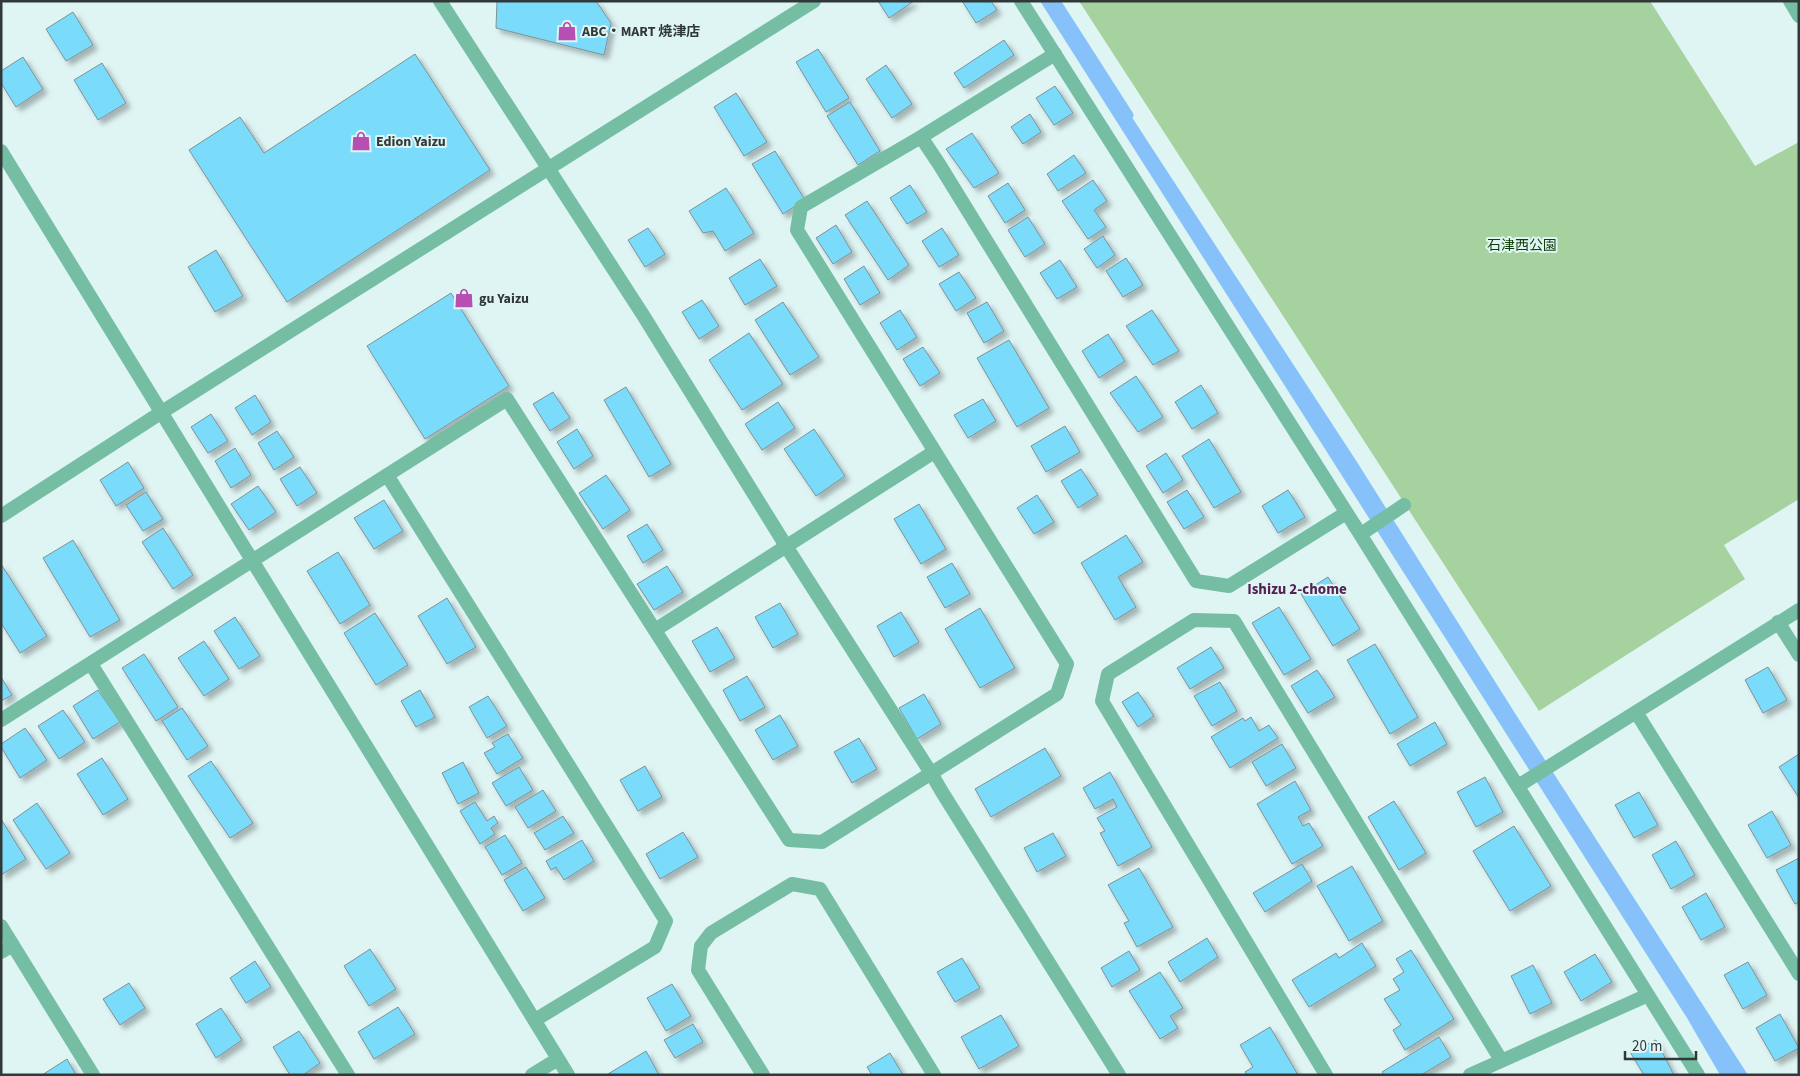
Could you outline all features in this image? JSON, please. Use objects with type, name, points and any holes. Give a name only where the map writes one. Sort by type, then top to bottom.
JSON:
[{"type":"street","points":[[440,1],[643,315],[1119,1075]]},
{"type":"street","points":[[1,516],[162,412],[814,1]]},
{"type":"street","points":[[1021,1],[1346,512],[1523,784],[1648,995],[1698,1075]]},
{"type":"street","points":[[1790,1],[1799,16]]},
{"type":"street","points":[[1,720],[507,399],[789,840],[822,842],[1057,694],[1067,664],[797,230],[801,207],[921,137],[1055,54]]},
{"type":"street","points":[[921,137],[1196,581],[1229,586],[1346,512]]},
{"type":"street","points":[[1,151],[568,1075]]},
{"type":"street","points":[[655,630],[934,452]]},
{"type":"street","points":[[388,475],[666,921],[655,947],[535,1020]]},
{"type":"street","points":[[1358,530],[1404,505]]},
{"type":"street","points":[[1523,784],[1799,610]]},
{"type":"street","points":[[1326,1075],[1102,701],[1108,674],[1194,620],[1234,621],[1501,1060]]},
{"type":"street","points":[[1778,622],[1799,655]]},
{"type":"street","points":[[91,664],[348,1075]]},
{"type":"street","points":[[1636,712],[1799,974]]},
{"type":"street","points":[[763,1075],[698,970],[701,946],[711,933],[792,884],[820,889],[934,1075]]},
{"type":"street","points":[[1,926],[7,949],[93,1075]]},
{"type":"street","points":[[1470,1075],[1648,995]]},
{"type":"street","points":[[532,1075],[558,1058]]},
{"type":"green space","name":"石津西公園","points":[[1079,1],[1650,1],[1755,166],[1799,142],[1799,499],[1724,545],[1745,579],[1539,711]]},
{"type":"water","points":[[1040,1],[1056,1],[1357,462],[1518,718],[1748,1075],[1720,1075],[1687,1018]]},
{"type":"building","points":[[497,1],[596,1],[611,23],[604,55],[496,28]]},
{"type":"building","points":[[878,1],[914,1],[889,18]]},
{"type":"building","points":[[962,1],[991,1],[997,10],[976,23]]},
{"type":"building","points":[[73,12],[93,45],[66,61],[46,29]]},
{"type":"building","points":[[1004,40],[1014,55],[964,88],[954,73]]},
{"type":"building","points":[[818,49],[849,98],[826,112],[796,62]]},
{"type":"building","points":[[415,54],[490,170],[287,302],[189,150],[240,117],[264,153]]},
{"type":"building","points":[[23,57],[43,89],[16,107],[1,83],[1,71]]},
{"type":"building","points":[[102,63],[126,103],[98,120],[74,80]]},
{"type":"building","points":[[886,65],[912,104],[892,118],[866,79]]},
{"type":"building","points":[[1055,86],[1073,113],[1054,125],[1036,98]]},
{"type":"building","points":[[736,93],[767,142],[744,156],[714,107]]},
{"type":"building","points":[[850,102],[880,151],[858,165],[827,116]]},
{"type":"building","points":[[1030,114],[1041,132],[1023,144],[1011,127]]},
{"type":"building","points":[[972,133],[999,173],[974,188],[946,149]]},
{"type":"building","points":[[775,151],[805,200],[783,214],[752,164]]},
{"type":"building","points":[[1074,155],[1086,173],[1058,191],[1047,174]]},
{"type":"building","points":[[1093,180],[1107,201],[1094,210],[1106,227],[1088,239],[1062,201]]},
{"type":"building","points":[[1008,183],[1025,210],[1005,223],[988,196]]},
{"type":"building","points":[[910,185],[927,212],[907,224],[890,198]]},
{"type":"building","points":[[726,188],[754,233],[725,251],[713,231],[703,233],[689,211]]},
{"type":"building","points":[[867,201],[909,265],[888,280],[845,215]]},
{"type":"building","points":[[1028,217],[1045,244],[1025,257],[1008,230]]},
{"type":"building","points":[[836,225],[852,252],[833,264],[816,238]]},
{"type":"building","points":[[648,228],[665,254],[645,267],[628,240]]},
{"type":"building","points":[[942,228],[959,255],[939,267],[922,241]]},
{"type":"building","points":[[1103,236],[1115,255],[1097,268],[1084,249]]},
{"type":"building","points":[[216,250],[243,296],[215,312],[188,267]]},
{"type":"building","points":[[1126,258],[1143,285],[1123,297],[1106,271]]},
{"type":"building","points":[[760,259],[777,286],[745,305],[729,278]]},
{"type":"building","points":[[1060,260],[1077,287],[1057,299],[1040,273]]},
{"type":"building","points":[[864,266],[880,293],[860,305],[844,279]]},
{"type":"building","points":[[959,272],[976,298],[956,311],[939,284]]},
{"type":"building","points":[[451,293],[509,386],[425,439],[367,346]]},
{"type":"building","points":[[702,300],[719,326],[699,339],[682,312]]},
{"type":"building","points":[[783,302],[819,357],[790,375],[755,320]]},
{"type":"building","points":[[987,302],[1004,331],[984,343],[967,313]]},
{"type":"building","points":[[900,310],[917,337],[897,350],[880,323]]},
{"type":"building","points":[[1152,310],[1179,351],[1153,365],[1126,326]]},
{"type":"building","points":[[749,333],[783,384],[742,410],[709,360]]},
{"type":"building","points":[[1108,334],[1125,361],[1099,378],[1082,351]]},
{"type":"building","points":[[1009,340],[1049,408],[1017,427],[977,358]]},
{"type":"building","points":[[923,347],[940,373],[920,386],[903,359]]},
{"type":"building","points":[[1136,376],[1163,417],[1138,432],[1110,393]]},
{"type":"building","points":[[1201,385],[1218,413],[1192,429],[1175,402]]},
{"type":"building","points":[[626,387],[671,464],[649,477],[604,400]]},
{"type":"building","points":[[553,392],[570,418],[550,431],[533,404]]},
{"type":"building","points":[[255,395],[271,422],[252,435],[235,408]]},
{"type":"building","points":[[983,399],[996,421],[968,438],[954,415]]},
{"type":"building","points":[[778,402],[795,428],[762,450],[745,424]]},
{"type":"building","points":[[211,414],[228,441],[208,453],[191,427]]},
{"type":"building","points":[[1065,426],[1080,452],[1046,472],[1031,446]]},
{"type":"building","points":[[577,429],[593,456],[574,469],[557,442]]},
{"type":"building","points":[[814,429],[845,476],[816,496],[784,449]]},
{"type":"building","points":[[277,431],[294,457],[274,470],[258,443]]},
{"type":"building","points":[[1209,439],[1241,492],[1214,508],[1182,456]]},
{"type":"building","points":[[235,448],[251,475],[231,488],[215,461]]},
{"type":"building","points":[[1166,453],[1183,480],[1163,493],[1146,466]]},
{"type":"building","points":[[128,462],[144,488],[116,506],[100,480]]},
{"type":"building","points":[[300,467],[317,493],[297,506],[280,479]]},
{"type":"building","points":[[1081,469],[1098,495],[1078,508],[1061,481]]},
{"type":"building","points":[[606,475],[630,510],[603,529],[579,493]]},
{"type":"building","points":[[258,486],[276,512],[249,530],[231,504]]},
{"type":"building","points":[[1187,490],[1204,517],[1184,529],[1167,502]]},
{"type":"building","points":[[1288,490],[1305,517],[1278,533],[1262,506]]},
{"type":"building","points":[[146,492],[163,519],[143,531],[126,505]]},
{"type":"building","points":[[1037,495],[1054,522],[1034,534],[1017,508]]},
{"type":"building","points":[[384,500],[403,531],[374,549],[354,518]]},
{"type":"building","points":[[919,504],[946,549],[921,564],[894,519]]},
{"type":"building","points":[[647,524],[663,550],[643,563],[627,536]]},
{"type":"building","points":[[163,528],[193,575],[173,589],[142,542]]},
{"type":"building","points":[[1126,535],[1143,562],[1118,577],[1136,607],[1115,620],[1081,563]]},
{"type":"building","points":[[73,540],[120,620],[90,637],[43,558]]},
{"type":"building","points":[[338,552],[370,605],[340,624],[307,571]]},
{"type":"building","points":[[952,563],[970,594],[945,608],[927,577]]},
{"type":"building","points":[[1,564],[47,636],[20,653],[1,623]]},
{"type":"building","points":[[667,566],[683,592],[654,610],[637,584]]},
{"type":"building","points":[[1328,577],[1360,629],[1333,646],[1301,594]]},
{"type":"building","points":[[447,598],[476,647],[447,664],[418,616]]},
{"type":"building","points":[[780,603],[798,634],[773,648],[755,617]]},
{"type":"building","points":[[1279,607],[1311,659],[1284,675],[1252,623]]},
{"type":"building","points":[[980,608],[1015,668],[980,688],[945,629]]},
{"type":"building","points":[[901,612],[919,642],[894,657],[877,626]]},
{"type":"building","points":[[375,613],[408,665],[376,685],[344,633]]},
{"type":"building","points":[[235,617],[260,656],[239,669],[214,631]]},
{"type":"building","points":[[717,627],[735,658],[710,672],[692,641]]},
{"type":"building","points":[[204,641],[229,679],[204,696],[178,658]]},
{"type":"building","points":[[1375,644],[1418,717],[1390,734],[1347,660]]},
{"type":"building","points":[[1211,647],[1224,668],[1190,689],[1177,668]]},
{"type":"building","points":[[144,654],[178,707],[156,721],[122,668]]},
{"type":"building","points":[[1768,667],[1787,700],[1763,713],[1745,680]]},
{"type":"building","points":[[1317,670],[1335,697],[1308,713],[1291,686]]},
{"type":"building","points":[[747,676],[765,707],[740,721],[723,690]]},
{"type":"building","points":[[1,677],[12,695],[1,701]]},
{"type":"building","points":[[1220,682],[1237,711],[1212,726],[1194,696]]},
{"type":"building","points":[[98,690],[120,722],[93,739],[73,706]]},
{"type":"building","points":[[420,690],[435,717],[416,727],[401,701]]},
{"type":"building","points":[[1138,692],[1154,716],[1138,727],[1122,702]]},
{"type":"building","points":[[924,694],[941,724],[917,739],[899,708]]},
{"type":"building","points":[[488,696],[507,726],[487,738],[469,707]]},
{"type":"building","points":[[182,708],[208,746],[187,760],[162,721]]},
{"type":"building","points":[[63,710],[85,742],[59,759],[38,726]]},
{"type":"building","points":[[780,715],[798,746],[773,760],[755,730]]},
{"type":"building","points":[[1251,717],[1259,731],[1269,725],[1278,738],[1230,768],[1211,737],[1243,718],[1245,721]]},
{"type":"building","points":[[1435,722],[1447,744],[1410,766],[1397,744]]},
{"type":"building","points":[[25,728],[47,760],[20,778],[1,744]]},
{"type":"building","points":[[508,734],[523,758],[497,774],[484,753],[495,747],[492,743]]},
{"type":"building","points":[[859,738],[877,769],[852,783],[834,752]]},
{"type":"building","points":[[1282,744],[1296,768],[1266,786],[1252,762]]},
{"type":"building","points":[[1045,748],[1061,776],[991,817],[975,789]]},
{"type":"building","points":[[1799,754],[1799,798],[1779,767]]},
{"type":"building","points":[[102,758],[128,799],[103,815],[77,774]]},
{"type":"building","points":[[211,761],[253,823],[230,838],[188,776]]},
{"type":"building","points":[[463,762],[479,793],[458,804],[442,773]]},
{"type":"building","points":[[645,766],[662,797],[638,811],[620,780]]},
{"type":"building","points":[[519,767],[533,790],[506,806],[492,783]]},
{"type":"building","points":[[1110,772],[1152,847],[1118,866],[1100,833],[1105,831],[1097,818],[1117,807],[1113,799],[1095,809],[1083,788]]},
{"type":"building","points":[[1485,777],[1503,812],[1476,827],[1457,792]]},
{"type":"building","points":[[1295,781],[1311,810],[1298,817],[1303,826],[1309,823],[1323,846],[1292,864],[1257,804]]},
{"type":"building","points":[[543,790],[556,811],[528,828],[515,807]]},
{"type":"building","points":[[1639,792],[1658,825],[1634,838],[1615,805]]},
{"type":"building","points":[[1394,801],[1426,853],[1399,870],[1368,817]]},
{"type":"building","points":[[475,802],[487,821],[494,816],[498,823],[491,828],[495,834],[480,844],[460,811]]},
{"type":"building","points":[[37,803],[70,853],[46,869],[13,820]]},
{"type":"building","points":[[1772,811],[1791,845],[1767,858],[1748,825]]},
{"type":"building","points":[[563,816],[574,833],[545,850],[534,833]]},
{"type":"building","points":[[1,819],[26,859],[1,875]]},
{"type":"building","points":[[1514,826],[1551,886],[1510,911],[1473,851]]},
{"type":"building","points":[[683,832],[698,857],[660,879],[646,854]]},
{"type":"building","points":[[1053,833],[1066,856],[1037,872],[1024,848]]},
{"type":"building","points":[[505,835],[522,863],[502,875],[485,847]]},
{"type":"building","points":[[582,840],[594,861],[564,880],[556,867],[551,870],[546,861]]},
{"type":"building","points":[[1676,841],[1695,875],[1671,889],[1652,855]]},
{"type":"building","points":[[1799,858],[1799,902],[1795,904],[1776,870]]},
{"type":"building","points":[[1302,864],[1312,881],[1265,912],[1253,893]]},
{"type":"building","points":[[1352,866],[1383,921],[1349,941],[1317,886]]},
{"type":"building","points":[[526,867],[545,898],[523,911],[504,880]]},
{"type":"building","points":[[1139,868],[1173,927],[1137,947],[1124,923],[1129,921],[1108,885]]},
{"type":"building","points":[[1706,893],[1725,927],[1701,940],[1682,907]]},
{"type":"building","points":[[1207,938],[1218,957],[1180,982],[1168,962]]},
{"type":"building","points":[[1362,943],[1376,966],[1309,1007],[1292,980],[1336,953],[1339,958]]},
{"type":"building","points":[[370,949],[396,989],[369,1006],[344,966]]},
{"type":"building","points":[[1411,950],[1454,1019],[1405,1050],[1393,1030],[1401,1025],[1384,999],[1400,990],[1393,979],[1404,972],[1396,959]]},
{"type":"building","points":[[1129,951],[1140,970],[1112,987],[1101,968]]},
{"type":"building","points":[[1595,954],[1612,982],[1581,1001],[1564,972]]},
{"type":"building","points":[[962,958],[980,988],[955,1002],[937,972]]},
{"type":"building","points":[[255,961],[271,987],[246,1003],[230,978]]},
{"type":"building","points":[[1748,962],[1767,995],[1743,1009],[1724,975]]},
{"type":"building","points":[[1533,965],[1552,1003],[1530,1014],[1511,976]]},
{"type":"building","points":[[1160,972],[1183,1008],[1170,1016],[1178,1028],[1160,1039],[1129,991]]},
{"type":"building","points":[[129,983],[145,1008],[120,1025],[103,999]]},
{"type":"building","points":[[672,984],[691,1016],[666,1031],[647,998]]},
{"type":"building","points":[[398,1007],[415,1034],[374,1059],[358,1032]]},
{"type":"building","points":[[221,1008],[242,1040],[216,1058],[196,1024]]},
{"type":"building","points":[[1780,1014],[1799,1048],[1775,1061],[1756,1028]]},
{"type":"building","points":[[1001,1015],[1019,1046],[979,1069],[961,1037]]},
{"type":"building","points":[[693,1024],[703,1042],[675,1058],[664,1040]]},
{"type":"building","points":[[1270,1027],[1298,1075],[1247,1075],[1245,1072],[1253,1067],[1240,1045]]},
{"type":"building","points":[[299,1031],[320,1063],[303,1075],[290,1075],[273,1047]]},
{"type":"building","points":[[1439,1037],[1451,1057],[1421,1075],[1384,1075],[1382,1072]]},
{"type":"building","points":[[1656,1040],[1674,1075],[1644,1075],[1630,1052]]},
{"type":"building","points":[[646,1051],[659,1075],[608,1075],[608,1074]]},
{"type":"building","points":[[890,1053],[903,1075],[872,1075],[867,1067]]},
{"type":"building","points":[[67,1059],[76,1075],[42,1075]]},
{"type":"waterway","points":[[1057,1],[1130,115]]},
{"type":"place","name":"ABC・MART 焼津店","points":[[567,31]]},
{"type":"place","name":"Edion Yaizu","points":[[361,141]]},
{"type":"place","name":"gu Yaizu","points":[[464,298]]},
{"type":"district","name":"Ishizu 2-chome","points":[[1297,589]]}]
